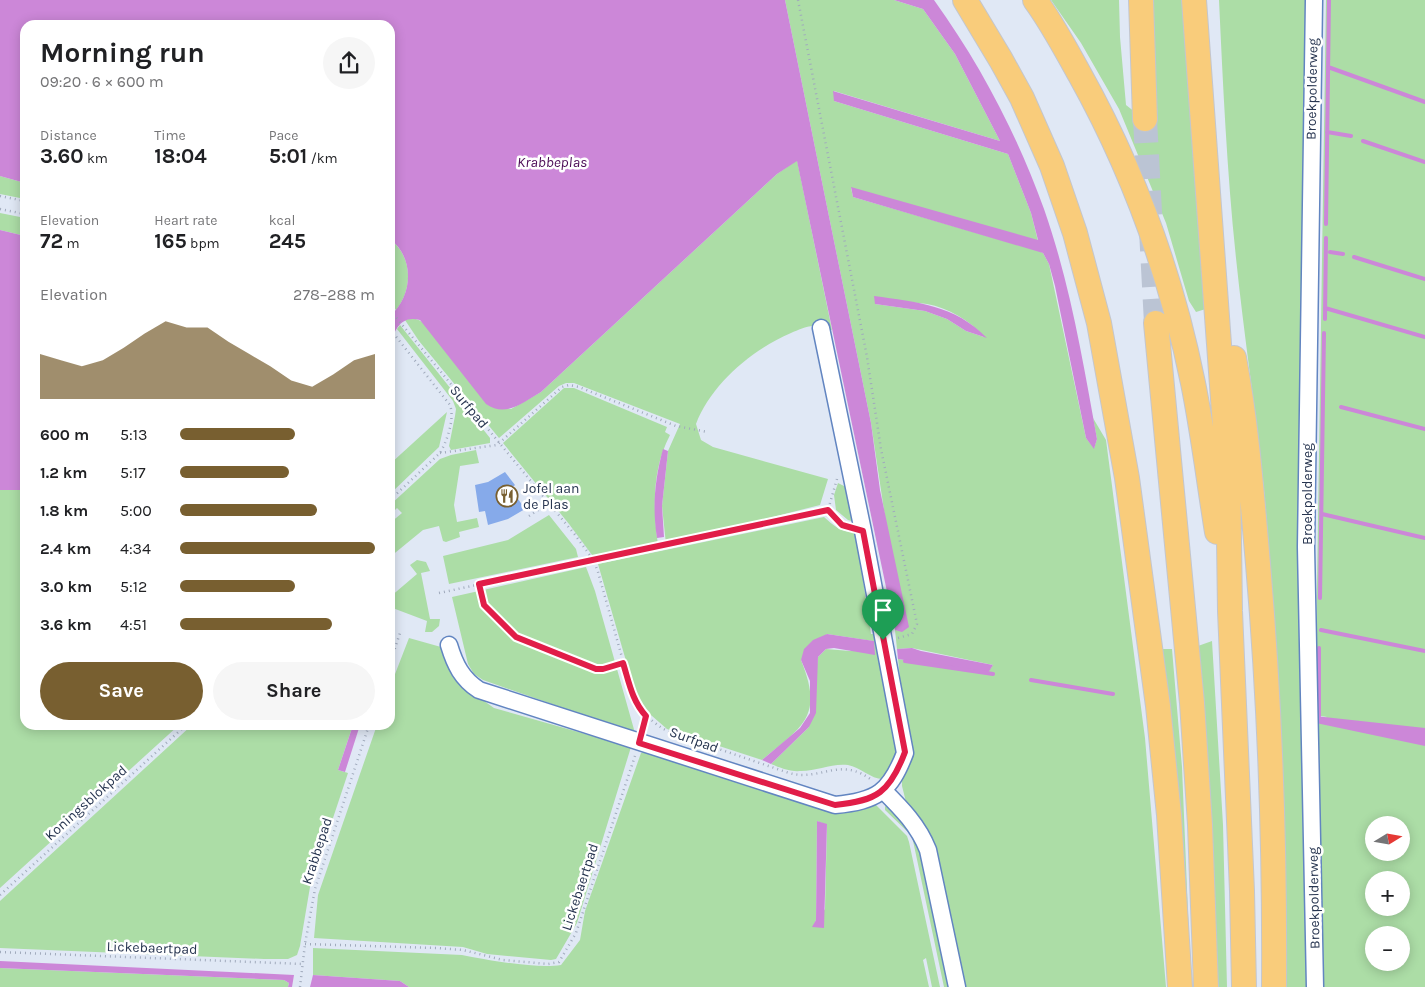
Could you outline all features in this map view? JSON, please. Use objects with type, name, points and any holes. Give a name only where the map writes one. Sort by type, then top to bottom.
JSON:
[{"type":"highway","points":[[964,0],[1018,91],[1052,166],[1075,233],[1098,323],[1131,503],[1158,706],[1169,815],[1180,987]]},
{"type":"highway","points":[[1035,0],[1072,60],[1112,132],[1148,217],[1165,270],[1194,384],[1230,611]]},
{"type":"highway","points":[[1141,0],[1145,119]]},
{"type":"highway","points":[[1194,0],[1228,468],[1230,611],[1242,891],[1244,987]]},
{"type":"highway","points":[[1212,254],[1242,398],[1260,582],[1272,769],[1274,987]]},
{"type":"highway","points":[[1156,323],[1192,703],[1200,825],[1206,987]]},
{"type":"street","name":"Broekpolderweg","points":[[1314,0],[1306,547],[1315,987]]},
{"type":"street","name":"Surfpad","points":[[449,645],[460,674],[469,684],[479,690],[835,805],[855,803],[874,797],[883,790],[898,772],[905,752],[863,531],[845,472],[821,328]]},
{"type":"street","points":[[883,790],[921,832],[928,850],[957,987]]},
{"type":"path","points":[[798,0],[867,357],[881,448],[917,624],[912,634],[883,640]]},
{"type":"path","points":[[0,196],[20,200]]},
{"type":"path","points":[[0,209],[20,213]]},
{"type":"path","name":"Surfpad","points":[[395,316],[549,503],[594,561],[632,693],[646,716],[669,732],[794,774],[836,769],[853,770],[870,779],[883,790]]},
{"type":"path","points":[[395,336],[446,399],[452,410],[444,446],[440,453],[395,495]]},
{"type":"path","points":[[440,453],[499,443],[562,388],[569,385],[579,387],[676,426],[708,432]]},
{"type":"path","points":[[828,510],[845,472]]},
{"type":"path","points":[[529,516],[549,503]]},
{"type":"path","points":[[828,510],[842,525],[863,531]]},
{"type":"path","points":[[439,593],[828,510]]},
{"type":"path","points":[[479,584],[484,605],[516,637],[596,669],[603,669],[623,663]]},
{"type":"path","points":[[395,648],[401,630]]},
{"type":"path","name":"Lickebaertpad","points":[[305,944],[463,950],[503,960],[548,964],[559,962],[576,933],[639,743],[646,716]]},
{"type":"path","name":"Koningsblokpad","points":[[0,895],[181,730]]},
{"type":"path","name":"Krabbepad","points":[[300,987],[314,889],[368,730]]},
{"type":"path","points":[[794,774],[801,779]]},
{"type":"path","name":"Lickebaertpad","points":[[0,952],[303,964]]},
{"type":"green space","points":[[785,0],[894,0],[923,9],[955,54],[1000,141],[834,91],[834,101],[1008,154],[1031,213],[1038,241],[851,188],[853,197],[1039,251],[1043,253],[1049,264],[1086,438],[1094,448],[1097,439],[1093,418],[1106,440],[1145,738],[1166,987],[964,987],[930,835],[921,819],[906,802],[902,786],[903,707],[898,659],[988,672],[993,665],[912,648],[897,649],[895,630],[902,631],[871,423]],"holes":[[[915,303],[935,306],[965,320],[984,337],[966,331],[947,319],[925,311],[875,304]]]},
{"type":"green space","points":[[1051,0],[1119,0],[1126,105],[1155,128],[1152,0],[1187,0],[1209,308],[1196,312],[1189,301],[1166,223],[1119,109],[1081,43]]},
{"type":"green space","points":[[1219,0],[1307,0],[1309,987],[1286,987],[1285,863],[1274,614],[1264,490],[1233,226]]},
{"type":"green space","points":[[1326,0],[1425,0],[1425,987],[1322,987],[1320,819],[1316,723],[1327,717],[1315,715]]},
{"type":"green space","points":[[797,160],[832,330],[815,326],[808,327],[762,348],[735,369],[723,382],[703,409],[696,424],[701,440],[713,447],[828,479],[820,505],[666,544],[662,506],[668,451],[680,424],[574,383],[566,383],[559,386],[499,438],[419,341],[405,320],[416,319],[426,325],[487,404],[511,409],[541,392],[777,174]]},
{"type":"green space","points":[[0,176],[20,182],[20,198],[0,194]]},
{"type":"green space","points":[[0,213],[20,217],[20,235],[0,230]]},
{"type":"green space","points":[[395,243],[403,255],[408,273],[405,293],[402,302],[396,310]]},
{"type":"green space","points":[[400,325],[490,438],[490,443],[451,450],[449,446],[456,409],[453,401],[397,329]]},
{"type":"green space","points":[[564,388],[574,388],[667,427],[665,432],[670,435],[660,461],[655,489],[658,545],[595,559],[503,443]]},
{"type":"green space","points":[[447,412],[439,447],[395,489],[395,459]]},
{"type":"green space","points":[[476,450],[479,463],[460,466],[454,505],[457,522],[477,518],[479,527],[459,532],[460,537],[446,542],[443,541],[439,526],[423,530],[395,553],[395,519],[402,513],[397,508],[395,510],[395,500],[440,459]]},
{"type":"green space","points":[[838,483],[848,488],[855,522],[848,520],[836,510],[834,495]]},
{"type":"green space","points":[[0,490],[20,490],[20,730],[174,730],[0,888]]},
{"type":"green space","points":[[549,515],[576,549],[578,557],[449,584],[443,556],[508,540]]},
{"type":"green space","points":[[824,517],[842,530],[856,532],[871,634],[879,634],[900,741],[897,764],[884,779],[875,778],[848,765],[797,771],[771,764],[809,727],[818,657],[826,649],[850,651],[873,641],[827,634],[801,660],[808,679],[810,695],[810,708],[806,719],[789,738],[762,760],[667,729],[644,709],[637,699],[598,564]]},
{"type":"green space","points":[[417,560],[426,562],[430,571],[421,573],[430,619],[440,619],[439,626],[432,632],[425,632],[427,621],[395,609],[395,593],[417,574],[410,565]]},
{"type":"green space","points":[[586,567],[595,591],[635,733],[483,680],[474,674],[468,664],[452,597]]},
{"type":"green space","points":[[409,638],[441,647],[477,696],[494,708],[631,747],[577,923],[556,959],[487,954],[463,947],[314,938],[318,895],[375,730],[395,730],[395,674]]},
{"type":"green space","points":[[1212,641],[1223,825],[1227,987],[1215,987],[1198,646]]},
{"type":"green space","points":[[1159,649],[1172,649],[1182,767],[1191,987]]},
{"type":"green space","points":[[187,730],[351,730],[338,770],[348,773],[310,887],[297,955],[288,959],[264,959],[0,948],[0,901]]},
{"type":"green space","points":[[646,751],[829,810],[874,803],[907,836],[940,987],[932,987],[926,958],[923,960],[929,987],[409,987],[400,981],[313,975],[313,948],[462,955],[526,965],[561,965],[580,940],[585,911],[641,753]],"holes":[[[817,821],[827,825],[825,909],[813,927],[816,920]]]},
{"type":"green space","points":[[885,806],[901,818],[921,849],[951,987],[944,987],[912,836],[885,810]]},
{"type":"green space","points":[[0,968],[284,980],[289,983],[288,987],[0,987]]},
{"type":"water","name":"Krabbeplas","points":[[0,0],[785,0],[871,423],[880,490],[909,627],[902,632],[895,630],[797,161],[777,174],[541,392],[521,404],[507,409],[493,408],[486,404],[420,320],[403,321],[395,332],[395,311],[407,288],[408,277],[404,256],[395,244],[395,20],[20,20],[20,182],[0,176]]},
{"type":"water","points":[[894,0],[934,0],[982,74],[1022,154],[1044,209],[1069,294],[1097,439],[1094,449],[1086,438],[1055,286],[1049,264],[1043,253],[853,197],[851,187],[1038,240],[1031,213],[1008,154],[834,101],[833,91],[1000,141],[955,54],[923,9]]},
{"type":"water","points":[[0,230],[20,235],[20,490],[0,490]]},
{"type":"water","points":[[874,296],[920,303],[949,312],[962,318],[987,338],[966,331],[947,319],[925,311],[875,304]]},
{"type":"water","points":[[663,449],[668,451],[662,506],[664,537],[657,538],[655,493]]},
{"type":"water","points":[[827,634],[874,641],[875,655],[834,648],[826,649],[818,657],[816,713],[809,727],[771,764],[762,760],[800,728],[810,713],[810,681],[801,660],[804,649],[813,640]]},
{"type":"water","points":[[912,648],[993,665],[988,673],[898,659],[897,649]]},
{"type":"water","points":[[1315,716],[1425,728],[1425,746],[1316,723]]},
{"type":"water","points":[[351,730],[358,730],[345,772],[338,770]]},
{"type":"water","points":[[817,821],[827,824],[824,928],[812,927],[816,920]]},
{"type":"water","points":[[0,961],[294,975],[292,987],[288,987],[289,983],[284,980],[0,968]]},
{"type":"water","points":[[313,975],[400,981],[409,987],[310,987]]},
{"type":"building","points":[[505,472],[515,485],[513,487],[516,496],[525,509],[508,519],[488,525],[485,511],[479,512],[475,485],[488,482]]},
{"type":"waterway","points":[[1326,224],[1329,0]]},
{"type":"waterway","points":[[1328,67],[1425,102]]},
{"type":"waterway","points":[[1327,132],[1351,136]]},
{"type":"waterway","points":[[1363,141],[1425,162]]},
{"type":"waterway","points":[[1325,319],[1326,238]]},
{"type":"waterway","points":[[1330,252],[1343,254]]},
{"type":"waterway","points":[[1354,257],[1425,279]]},
{"type":"waterway","points":[[1325,308],[1425,337]]},
{"type":"waterway","points":[[1320,598],[1324,333]]},
{"type":"waterway","points":[[1341,407],[1425,429]]},
{"type":"waterway","points":[[1322,514],[1425,538]]},
{"type":"waterway","points":[[1321,630],[1425,651]]},
{"type":"waterway","points":[[1319,648],[1319,716]]},
{"type":"waterway","points":[[905,661],[993,674]]},
{"type":"waterway","points":[[1031,680],[1113,694]]},
{"type":"tunnel","points":[[1145,119],[1156,323]]},
{"type":"place","name":"Jofel aan de Plas","points":[[507,496]]},
{"type":"route","points":[[828,510],[842,525],[863,531],[883,640],[905,752],[898,772],[883,790],[874,797],[855,803],[835,805],[639,743],[646,716],[632,693],[623,663],[603,669],[596,669],[516,637],[484,605],[479,584],[828,510]]}]
